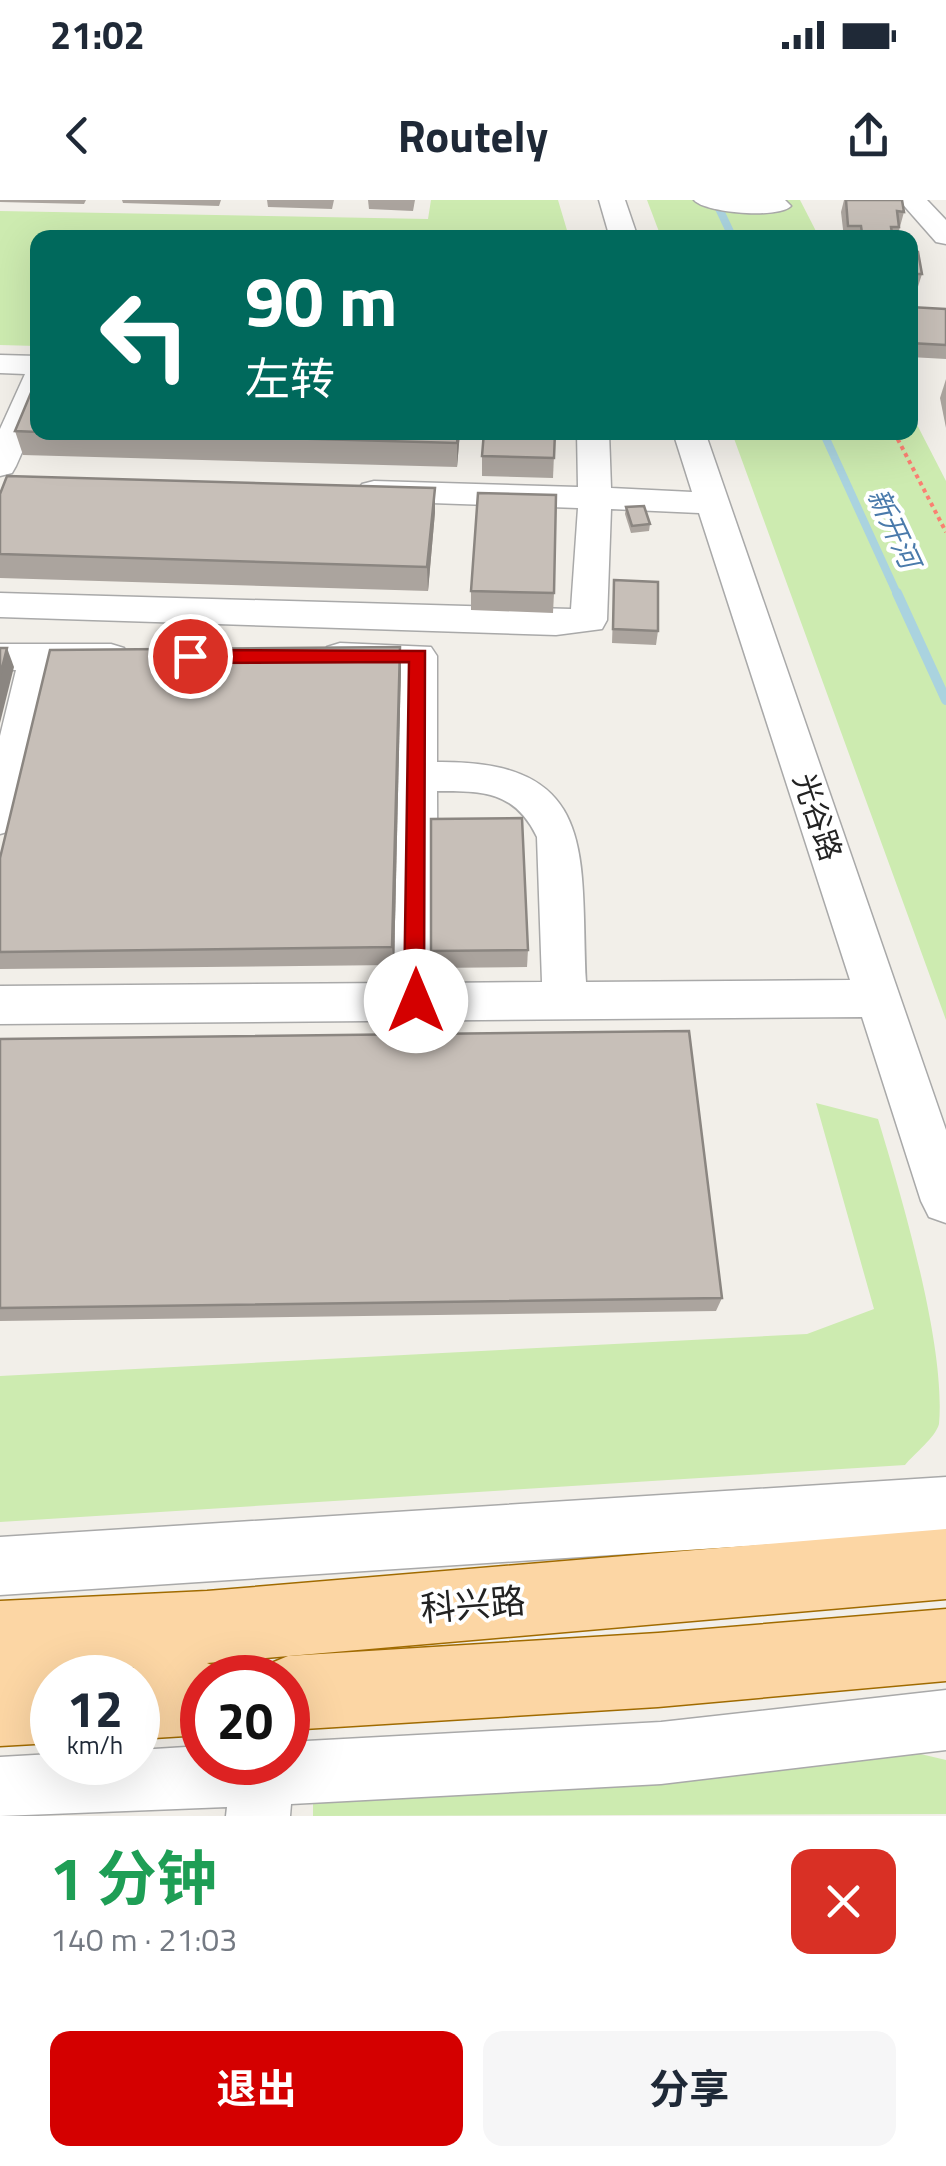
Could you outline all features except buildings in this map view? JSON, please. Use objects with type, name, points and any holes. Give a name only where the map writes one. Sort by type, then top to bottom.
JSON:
[{"type":"main road","name":"科兴路","points":[[0,1637],[207,1628],[946,1564]]},
{"type":"main road","points":[[310,1692],[658,1670],[946,1645]]},
{"type":"main road","points":[[0,1709],[30,1707]]},
{"type":"street","points":[[612,200],[621,230]]},
{"type":"street","points":[[912,200],[946,236]]},
{"type":"street","points":[[716,201],[777,206]]},
{"type":"street","points":[[0,364],[30,365]]},
{"type":"street","points":[[0,466],[30,397]]},
{"type":"street","points":[[0,605],[576,624],[589,620],[592,609],[593,440]]},
{"type":"street","name":"光谷路","points":[[692,440],[946,1201]]},
{"type":"street","points":[[0,478],[40,479]]},
{"type":"street","points":[[337,489],[712,504]]},
{"type":"street","points":[[0,819],[19,657],[152,656]]},
{"type":"street","points":[[304,656],[418,656],[416,1001]]},
{"type":"street","points":[[418,778],[486,776],[504,782],[543,807],[558,837],[565,1000]]},
{"type":"street","points":[[0,1004],[878,998]]},
{"type":"street","points":[[0,1566],[946,1505]]},
{"type":"street","points":[[310,1780],[660,1753],[946,1720]]},
{"type":"street","points":[[0,1788],[211,1785]]},
{"type":"path","points":[[898,440],[946,532]]},
{"type":"green space","points":[[431,200],[558,200],[567,230],[30,230],[30,346],[0,345],[0,211],[428,219]]},
{"type":"green space","points":[[647,200],[800,200],[815,230],[658,230]]},
{"type":"green space","points":[[918,427],[946,481],[946,1020],[735,440],[918,440]]},
{"type":"green space","points":[[816,1103],[878,1119],[920,1272],[936,1355],[939,1424],[905,1465],[0,1522],[0,1376],[807,1334],[874,1309]]},
{"type":"green space","points":[[895,1748],[946,1760],[946,1814],[313,1816],[313,1794]]},
{"type":"waterway","name":"新开河","points":[[715,200],[729,230]]},
{"type":"waterway","name":"新开河","points":[[827,440],[898,596]]},
{"type":"waterway","name":"新开河","points":[[897,593],[946,700]]},
{"type":"route","points":[[190,656],[418,656],[416,1001]]}]
